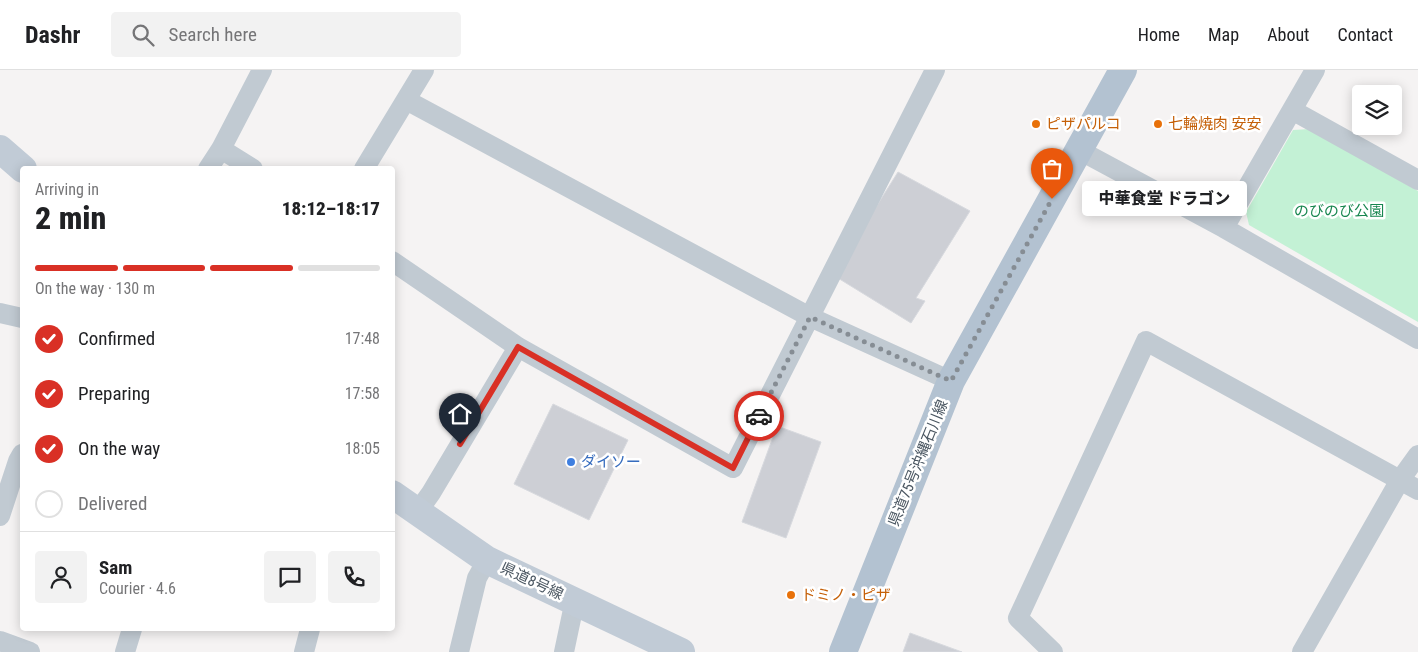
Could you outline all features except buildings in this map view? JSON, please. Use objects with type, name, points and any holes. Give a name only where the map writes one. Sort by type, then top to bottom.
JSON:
[{"type":"main road","name":"県道75号沖縄石川線","points":[[842,652],[951,381],[1123,70]]},
{"type":"main road","points":[[0,149],[20,166]]},
{"type":"main road","name":"県道8号線","points":[[395,496],[487,560],[575,600],[681,652]]},
{"type":"street","points":[[210,166],[221,149],[262,70]]},
{"type":"street","points":[[366,166],[424,70]]},
{"type":"street","points":[[395,263],[518,347],[733,468],[935,70]]},
{"type":"street","points":[[1224,228],[1314,70]]},
{"type":"street","points":[[406,100],[810,317],[951,381]]},
{"type":"street","points":[[1292,110],[1418,180]]},
{"type":"street","points":[[221,149],[248,166]]},
{"type":"street","points":[[1079,150],[1224,228],[1418,339]]},
{"type":"street","points":[[0,313],[20,318]]},
{"type":"street","points":[[1053,652],[1018,618],[1146,341],[1418,490]]},
{"type":"street","points":[[418,511],[431,493],[518,347]]},
{"type":"street","points":[[1302,652],[1400,480],[1418,456]]},
{"type":"street","points":[[0,516],[20,458]]},
{"type":"street","points":[[459,652],[477,578],[487,560]]},
{"type":"street","points":[[564,652],[575,600]]},
{"type":"street","points":[[126,652],[131,631]]},
{"type":"street","points":[[304,652],[309,631]]},
{"type":"street","points":[[0,641],[30,652]]},
{"type":"green space","name":"のびのび公園","points":[[1310,129],[1418,191],[1418,322],[1249,225],[1246,212],[1293,130]]},
{"type":"way so far","points":[[759,416],[810,317],[951,381],[1052,199]]},
{"type":"place","name":"ピザパルコ","points":[[1036,124]]},
{"type":"place","name":"七輪焼肉 安安","points":[[1158,124]]},
{"type":"place","name":"中華食堂 ドラゴン","points":[[1052,199]]},
{"type":"place","name":"ダイソー","points":[[571,462]]},
{"type":"place","name":"ドミノ・ピザ","points":[[791,595]]},
{"type":"route","points":[[460,444],[518,347],[733,468],[759,416]]}]
